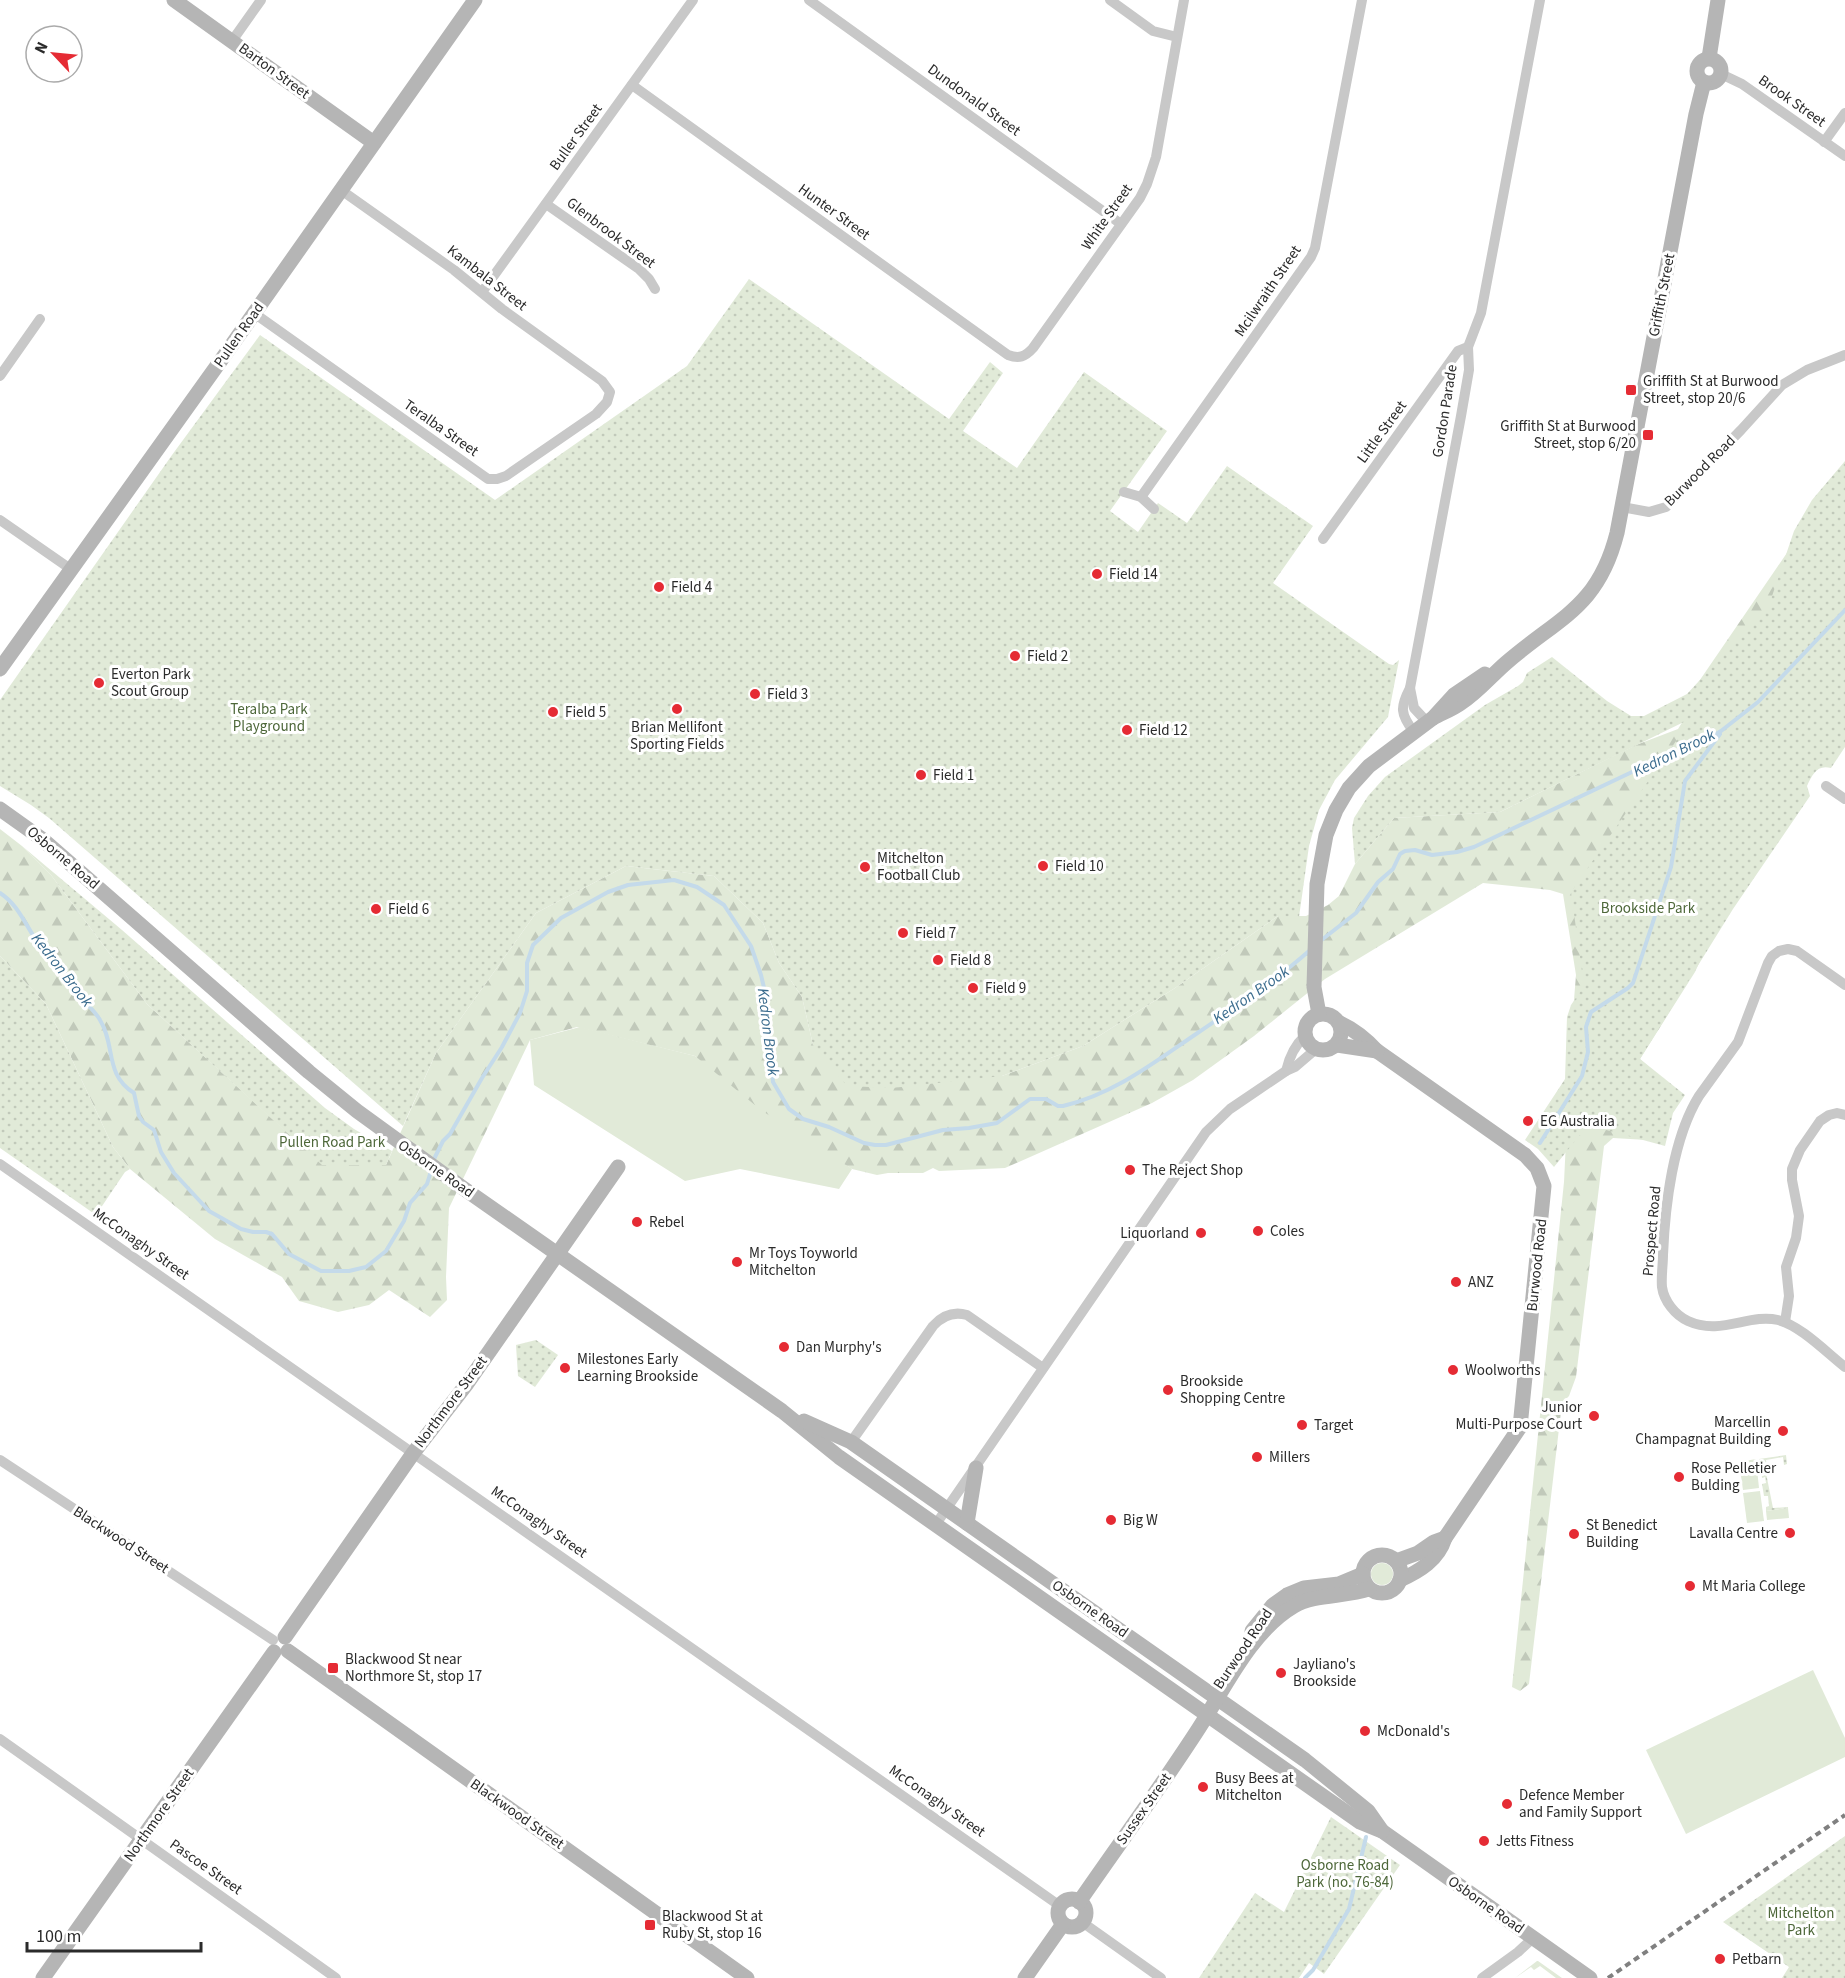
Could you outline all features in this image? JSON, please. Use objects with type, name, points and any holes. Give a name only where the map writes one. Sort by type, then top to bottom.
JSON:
[{"type":"street","name":"Barton Street","points":[[174,0],[374,143]]},
{"type":"street","points":[[232,41],[261,0]]},
{"type":"street","name":"Pullen Road","points":[[0,669],[475,0]]},
{"type":"street","name":"Buller Street","points":[[482,292],[693,0]]},
{"type":"street","name":"Dundonald Street","points":[[809,0],[1121,224]]},
{"type":"street","points":[[1110,0],[1156,33],[1177,37]]},
{"type":"street","name":"White Street","points":[[1020,357],[1025,356],[1033,348],[1140,198],[1153,170],[1184,0]]},
{"type":"street","name":"Mcilwraith Street","points":[[1141,498],[1311,257],[1315,248],[1362,0]]},
{"type":"street","name":"Gordon Parade","points":[[1424,724],[1406,720],[1402,708],[1410,688],[1461,416],[1468,370],[1468,347],[1481,313],[1540,0]]},
{"type":"street","points":[[1709,58],[1718,0]]},
{"type":"street","points":[[1709,58],[1719,63],[1721,74],[1714,82],[1704,82],[1698,77],[1696,68],[1701,61],[1709,58]]},
{"type":"street","name":"Brook Street","points":[[1721,74],[1742,84],[1845,156]]},
{"type":"street","name":"Griffith Street","points":[[1622,507],[1704,82]]},
{"type":"street","name":"Hunter Street","points":[[632,85],[1008,355],[1020,357]]},
{"type":"street","points":[[1824,142],[1845,112]]},
{"type":"street","name":"Kambala Street","points":[[341,190],[454,270],[502,309],[602,381],[608,387],[610,394]]},
{"type":"street","name":"Glenbrook Street","points":[[546,204],[639,269],[655,289]]},
{"type":"street","name":"Teralba Street","points":[[254,313],[488,478],[497,480],[507,476],[601,410],[608,402],[610,394]]},
{"type":"street","points":[[0,376],[40,319]]},
{"type":"street","name":"Little Street","points":[[1323,539],[1458,351],[1468,347]]},
{"type":"street","name":"Burwood Road","points":[[1622,507],[1648,512],[1666,507],[1782,385],[1807,370],[1845,355]]},
{"type":"street","points":[[1124,492],[1141,498],[1154,509]]},
{"type":"street","points":[[1319,1014],[1314,987],[1319,868],[1326,835],[1342,798],[1369,766],[1424,724],[1454,695],[1471,682],[1507,662],[1569,615],[1594,588],[1609,560],[1622,507]]},
{"type":"street","points":[[0,520],[72,570]]},
{"type":"street","points":[[1410,688],[1414,708],[1424,724]]},
{"type":"street","points":[[1826,786],[1845,800]]},
{"type":"street","name":"Osborne Road","points":[[0,809],[42,839],[309,1072],[388,1134],[782,1411],[839,1457],[1360,1822],[1382,1831],[1590,1978]]},
{"type":"street","name":"Prospect Road","points":[[1785,1322],[1766,1319],[1716,1327],[1687,1321],[1675,1312],[1667,1303],[1662,1287],[1668,1196],[1685,1126],[1693,1105],[1738,1042],[1768,963],[1779,951],[1788,949],[1797,951],[1845,985]]},
{"type":"street","points":[[1337,1045],[1342,1034],[1340,1023],[1331,1015],[1319,1014],[1310,1019],[1305,1035],[1307,1041],[1316,1049],[1327,1050],[1337,1045],[1377,1051]]},
{"type":"street","name":"Burwood Road","points":[[1340,1023],[1351,1028],[1377,1051],[1525,1155],[1536,1165],[1543,1182],[1544,1193],[1520,1427],[1445,1538],[1441,1549],[1432,1560],[1410,1576],[1400,1580]]},
{"type":"street","points":[[1286,1071],[1288,1060],[1305,1035]]},
{"type":"street","points":[[936,1524],[1206,1132],[1230,1109],[1295,1067],[1316,1049]]},
{"type":"street","points":[[1845,1115],[1837,1113],[1820,1121],[1800,1150],[1792,1169],[1792,1180],[1800,1216],[1796,1238],[1786,1266],[1789,1296],[1785,1322],[1845,1367]]},
{"type":"street","name":"McConaghy Street","points":[[0,1164],[1060,1906]]},
{"type":"street","name":"Northmore Street","points":[[43,1978],[414,1452],[466,1385],[618,1167]]},
{"type":"street","points":[[851,1442],[933,1326],[946,1316],[957,1314],[967,1316],[1043,1368]]},
{"type":"street","name":"Osborne Road","points":[[782,1411],[851,1442],[967,1523],[1320,1771],[1368,1811],[1382,1831]]},
{"type":"street","name":"Blackwood Street","points":[[0,1460],[280,1645],[747,1978]]},
{"type":"street","points":[[967,1523],[976,1468]]},
{"type":"street","name":"Burwood Road","points":[[1396,1561],[1418,1553],[1434,1542],[1445,1538]]},
{"type":"street","points":[[1375,1556],[1386,1556],[1396,1561],[1400,1580],[1393,1590],[1377,1593],[1369,1589],[1363,1579],[1363,1574],[1366,1563],[1375,1556]]},
{"type":"street","name":"Burwood Road","points":[[1207,1715],[1225,1670],[1273,1605],[1287,1595],[1304,1588],[1339,1584],[1363,1574]]},
{"type":"street","name":"Burwood Road","points":[[1214,1697],[1263,1632],[1291,1607],[1311,1599],[1354,1594],[1369,1589]]},
{"type":"street","name":"Sussex Street","points":[[1079,1902],[1207,1715]]},
{"type":"street","name":"Pascoe Street","points":[[0,1739],[336,1978]]},
{"type":"street","points":[[1068,1900],[1079,1902],[1085,1913],[1082,1922],[1074,1927],[1063,1924],[1058,1914],[1060,1906],[1068,1900]]},
{"type":"street","points":[[1082,1922],[1161,1978]]},
{"type":"street","points":[[1025,1978],[1063,1924]]},
{"type":"street","points":[[1482,1978],[1533,1938]]},
{"type":"green space","name":"Teralba Park Playground","points":[[749,279],[949,419],[990,362],[1003,373],[963,431],[1017,468],[1084,372],[1167,431],[1110,511],[1138,532],[1158,503],[1187,523],[1227,466],[1313,526],[1273,583],[1389,664],[1393,665],[1399,660],[1388,717],[1335,780],[1319,810],[1309,846],[1299,917],[1278,916],[1175,988],[1083,1046],[1002,1076],[892,1088],[847,1086],[813,1045],[802,997],[779,963],[763,923],[714,876],[626,866],[536,913],[436,1053],[403,1126],[49,818],[0,786],[0,700],[172,455],[260,335],[495,500],[687,366]]},
{"type":"green space","name":"Brookside Park","points":[[1845,461],[1845,747],[1831,768],[1819,769],[1813,774],[1807,786],[1810,796],[1733,909],[1640,1059],[1685,1095],[1673,1113],[1665,1146],[1588,1125],[1554,1167],[1538,1149],[1525,1140],[1565,1079],[1567,1017],[1571,1005],[1584,986],[1571,892],[1692,718],[1500,812],[1394,818],[1355,864],[1352,828],[1354,818],[1368,796],[1385,777],[1485,705],[1518,686],[1523,682],[1527,673],[1552,657],[1607,701],[1631,716],[1644,716],[1687,694],[1769,605],[1794,531],[1812,500]]},
{"type":"green space","name":"Brookside Park","points":[[1845,468],[1728,900],[1695,972],[1640,1059],[1663,1079],[1647,1140],[1613,1138],[1604,1146],[1576,1377],[1569,1396],[1562,1403],[1529,1684],[1520,1691],[1512,1687],[1564,1182],[1576,975],[1563,894],[1550,890],[1483,883],[1325,979],[1254,1036],[1193,1080],[1152,1103],[1005,1168],[939,1171],[933,1168],[923,1173],[877,1175],[852,1169],[761,1110],[695,1056],[577,1027],[530,1040],[449,1208],[447,1300],[430,1317],[389,1290],[369,1305],[338,1312],[299,1301],[282,1277],[215,1239],[130,1169],[113,1147],[46,1004],[0,956],[0,829],[22,846],[51,875],[147,1004],[323,1165],[386,1165],[436,1053],[536,913],[626,866],[714,876],[763,923],[779,963],[802,997],[813,1045],[1002,1076],[1083,1046],[1175,988],[1278,916],[1306,916],[1328,905],[1339,896],[1355,864],[1394,818],[1500,812],[1636,745],[1678,729],[1688,713],[1691,693]]},
{"type":"green space","name":"Pullen Road Park","points":[[22,846],[122,930],[325,1108],[354,1129],[392,1151],[386,1165],[322,1165],[147,1004],[51,875]]},
{"type":"green space","points":[[0,956],[46,1004],[113,1147],[130,1169],[125,1172],[96,1215],[0,1148]]},
{"type":"green space","points":[[580,1027],[695,1056],[852,1169],[839,1189],[740,1169],[685,1181],[534,1085],[530,1040]]},
{"type":"green space","points":[[536,1340],[558,1355],[535,1387],[518,1376],[516,1345]]},
{"type":"green space","points":[[1786,1455],[1787,1464],[1784,1465],[1783,1457],[1766,1460],[1767,1467],[1765,1468],[1773,1508],[1788,1508],[1766,1511],[1766,1507],[1769,1506],[1768,1496],[1764,1496],[1762,1484],[1766,1483],[1765,1477],[1762,1478],[1763,1464],[1760,1464],[1759,1459]]},
{"type":"green space","points":[[1756,1459],[1759,1488],[1743,1490],[1739,1462]]},
{"type":"green space","points":[[1760,1491],[1764,1521],[1747,1523],[1743,1493]]},
{"type":"green space","points":[[1788,1508],[1789,1518],[1767,1520],[1766,1511]]},
{"type":"green space","points":[[1382,1563],[1390,1566],[1393,1574],[1390,1582],[1382,1585],[1374,1582],[1371,1574],[1374,1566]]},
{"type":"green space","points":[[1813,1670],[1845,1738],[1845,1757],[1686,1834],[1646,1750]]},
{"type":"green space","name":"Osborne Road Park (no. 76-84)","points":[[1331,1817],[1400,1865],[1324,1974],[1309,1963],[1299,1978],[1199,1978],[1255,1893],[1284,1912]]},
{"type":"green space","name":"Mitchelton Park","points":[[1845,1836],[1845,1978],[1782,1978],[1789,1967],[1723,1922]]},
{"type":"green space","points":[[1537,1961],[1562,1978],[1556,1978],[1540,1966],[1534,1970],[1531,1967],[1515,1978]]},
{"type":"waterway","name":"Kedron Brook","points":[[1319,942],[1356,913],[1378,882],[1393,869],[1400,854],[1405,851],[1415,850],[1432,855],[1474,847],[1632,772],[1691,749],[1721,731],[1758,702],[1845,610]]},
{"type":"waterway","points":[[1540,1143],[1582,1076],[1588,1052],[1586,1027],[1591,1012],[1633,983],[1671,867],[1685,781],[1720,734]]},
{"type":"waterway","name":"Kedron Brook","points":[[433,1161],[520,1013],[527,991],[527,963],[533,945],[561,918],[608,892],[628,885],[674,880],[697,887],[724,905],[751,946],[761,975],[765,992],[773,1082],[789,1109],[803,1119],[829,1127],[864,1143],[875,1145],[886,1145],[943,1130],[997,1123],[1030,1099],[1046,1099],[1058,1106],[1063,1106],[1082,1101],[1118,1085],[1256,993],[1309,951]]},
{"type":"waterway","name":"Kedron Brook","points":[[0,893],[17,910],[39,944],[56,960],[98,1017],[105,1030],[114,1068],[118,1077],[134,1093],[139,1116],[154,1130],[161,1152],[174,1173],[209,1211],[241,1229],[272,1234],[289,1254],[321,1271],[349,1271],[366,1267],[386,1251],[404,1221],[410,1203],[427,1184],[431,1171]]},
{"type":"waterway","points":[[1305,1978],[1313,1970],[1349,1909],[1366,1837]]},
{"type":"railway","points":[[1608,1978],[1845,1815]]},
{"type":"place","name":"Griffith St at Burwood Street, stop 20/6","points":[[1631,390]]},
{"type":"place","name":"Griffith St at Burwood Street, stop 6/20","points":[[1648,435]]},
{"type":"place","name":"Field 14","points":[[1097,574]]},
{"type":"place","name":"Field 4","points":[[659,587]]},
{"type":"place","name":"Field 2","points":[[1015,656]]},
{"type":"place","name":"Everton Park Scout Group","points":[[99,683]]},
{"type":"place","name":"Field 3","points":[[755,694]]},
{"type":"place","name":"Brian Mellifont Sporting Fields","points":[[677,709]]},
{"type":"place","name":"Field 5","points":[[553,712]]},
{"type":"place","name":"Field 12","points":[[1127,730]]},
{"type":"place","name":"Field 1","points":[[921,775]]},
{"type":"place","name":"Field 10","points":[[1043,866]]},
{"type":"place","name":"Mitchelton Football Club","points":[[865,867]]},
{"type":"place","name":"Field 6","points":[[376,909]]},
{"type":"place","name":"Field 7","points":[[903,933]]},
{"type":"place","name":"Field 8","points":[[938,960]]},
{"type":"place","name":"Field 9","points":[[973,988]]},
{"type":"place","name":"EG Australia","points":[[1528,1121]]},
{"type":"place","name":"The Reject Shop","points":[[1130,1170]]},
{"type":"place","name":"Rebel","points":[[637,1222]]},
{"type":"place","name":"Coles","points":[[1258,1231]]},
{"type":"place","name":"Liquorland","points":[[1201,1233]]},
{"type":"place","name":"Mr Toys Toyworld Mitchelton","points":[[737,1262]]},
{"type":"place","name":"ANZ","points":[[1456,1282]]},
{"type":"place","name":"Dan Murphy's","points":[[784,1347]]},
{"type":"place","name":"Milestones Early Learning Brookside","points":[[565,1368]]},
{"type":"place","name":"Woolworths","points":[[1453,1370]]},
{"type":"place","name":"Brookside Shopping Centre","points":[[1168,1390]]},
{"type":"place","name":"Junior Multi-Purpose Court","points":[[1594,1416]]},
{"type":"place","name":"Target","points":[[1302,1425]]},
{"type":"place","name":"Marcellin Champagnat Building","points":[[1783,1431]]},
{"type":"place","name":"Millers","points":[[1257,1457]]},
{"type":"place","name":"Rose Pelletier Bulding","points":[[1679,1477]]},
{"type":"place","name":"Big W","points":[[1111,1520]]},
{"type":"place","name":"Lavalla Centre","points":[[1790,1533]]},
{"type":"place","name":"St Benedict Building","points":[[1574,1534]]},
{"type":"place","name":"Mt Maria College","points":[[1690,1586]]},
{"type":"place","name":"Blackwood St near Northmore St, stop 17","points":[[333,1668]]},
{"type":"place","name":"Jayliano's Brookside","points":[[1281,1673]]},
{"type":"place","name":"McDonald's","points":[[1365,1731]]},
{"type":"place","name":"Busy Bees at Mitchelton","points":[[1203,1787]]},
{"type":"place","name":"Defence Member and Family Support","points":[[1507,1804]]},
{"type":"place","name":"Jetts Fitness","points":[[1484,1841]]},
{"type":"place","name":"Blackwood St at Ruby St, stop 16","points":[[650,1925]]},
{"type":"place","name":"Petbarn","points":[[1720,1959]]}]
